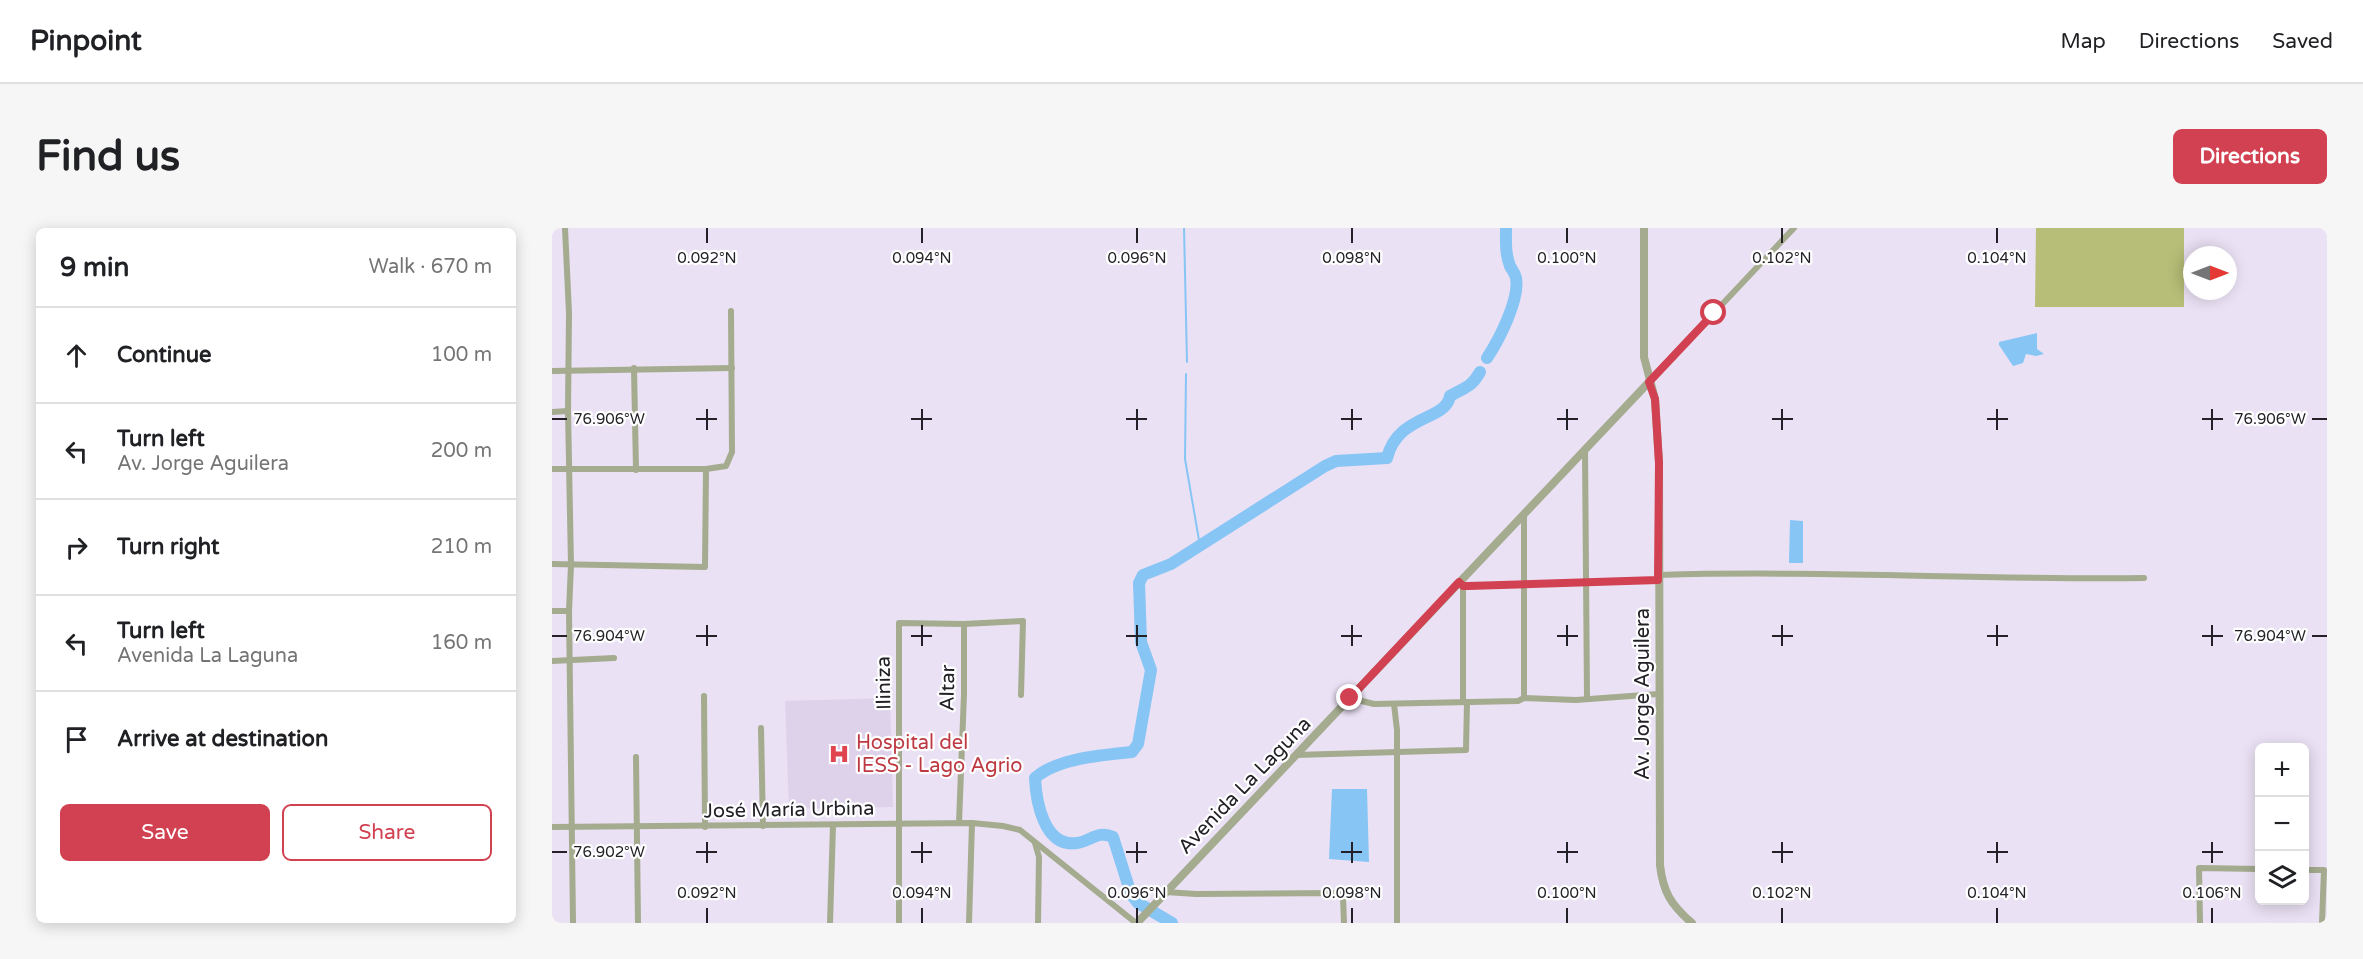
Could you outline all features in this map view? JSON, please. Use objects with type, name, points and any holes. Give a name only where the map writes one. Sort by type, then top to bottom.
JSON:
[{"type":"street","points":[[565,228],[569,312],[571,565],[569,611],[573,923]]},
{"type":"street","name":"Av. Jorge Aguilera","points":[[1644,228],[1644,357],[1655,399],[1659,463],[1659,865],[1662,886],[1672,903],[1692,923]]},
{"type":"street","points":[[1649,382],[1794,228]]},
{"type":"street","points":[[552,469],[706,469],[721,468],[728,464],[732,452],[731,311]]},
{"type":"street","points":[[634,368],[636,470]]},
{"type":"street","points":[[552,371],[732,368]]},
{"type":"street","name":"Avenida La Laguna","points":[[1139,921],[1296,754],[1461,584],[1649,382]]},
{"type":"street","points":[[552,412],[568,411]]},
{"type":"street","points":[[1585,450],[1587,698]]},
{"type":"street","points":[[552,564],[705,567],[706,469]]},
{"type":"street","points":[[1524,516],[1524,698]]},
{"type":"street","points":[[1296,754],[1466,750],[1461,584],[1586,581],[1750,572],[1934,577],[2144,578]]},
{"type":"street","points":[[552,611],[569,611]]},
{"type":"street","points":[[964,624],[1023,621],[1021,695]]},
{"type":"street","name":"Iliniza","points":[[899,923],[898,623],[964,624]]},
{"type":"street","name":"Altar","points":[[959,823],[964,624]]},
{"type":"street","points":[[552,661],[614,658]]},
{"type":"street","points":[[1350,698],[1374,704],[1394,704],[1658,694]]},
{"type":"street","points":[[704,696],[705,827]]},
{"type":"street","points":[[1394,704],[1397,730],[1397,923]]},
{"type":"street","points":[[761,728],[762,826]]},
{"type":"street","points":[[636,757],[638,923]]},
{"type":"street","points":[[969,923],[972,823]]},
{"type":"street","name":"José María Urbina","points":[[552,827],[972,823],[1020,830],[1035,843]]},
{"type":"street","points":[[830,923],[834,825]]},
{"type":"street","points":[[1035,843],[1139,921]]},
{"type":"street","points":[[1035,843],[1039,857],[1038,923]]},
{"type":"street","points":[[2200,923],[2199,868],[2255,868]]},
{"type":"street","points":[[2309,870],[2324,870],[2322,923]]},
{"type":"street","points":[[1166,891],[1196,894],[1338,893],[1343,897],[1344,923]]},
{"type":"shaded area","name":"Hospital del IESS - Lago Agrio","points":[[890,698],[893,807],[789,809],[785,701]]},
{"type":"green space","points":[[2036,228],[2184,228],[2184,307],[2035,307]]},
{"type":"water","points":[[2037,333],[2037,349],[2044,354],[2036,356],[2026,354],[2023,363],[2013,366],[1999,342]]},
{"type":"water","points":[[1790,520],[1803,521],[1803,563],[1789,563]]},
{"type":"water","points":[[1332,789],[1367,789],[1369,862],[1329,859]]},
{"type":"waterway","points":[[1184,228],[1187,362]]},
{"type":"waterway","points":[[1487,358],[1508,319],[1515,297],[1516,276],[1507,256],[1506,228]]},
{"type":"waterway","points":[[1172,923],[1138,903],[1131,894],[1113,837],[1099,835],[1082,842],[1066,843],[1049,831],[1037,799],[1035,778],[1044,771],[1068,762],[1132,752],[1138,744],[1151,670],[1141,642],[1139,583],[1143,575],[1171,564],[1325,466],[1336,461],[1387,458],[1401,433],[1440,410],[1447,404],[1450,396],[1471,384],[1480,372]]},
{"type":"waterway","points":[[1186,374],[1185,459],[1200,546]]},
{"type":"place","name":"Hospital del IESS - Lago Agrio","points":[[839,754]]},
{"type":"route","points":[[1350,698],[1459,582],[1463,586],[1468,586],[1658,580],[1659,463],[1655,399],[1649,382],[1714,313]]}]
